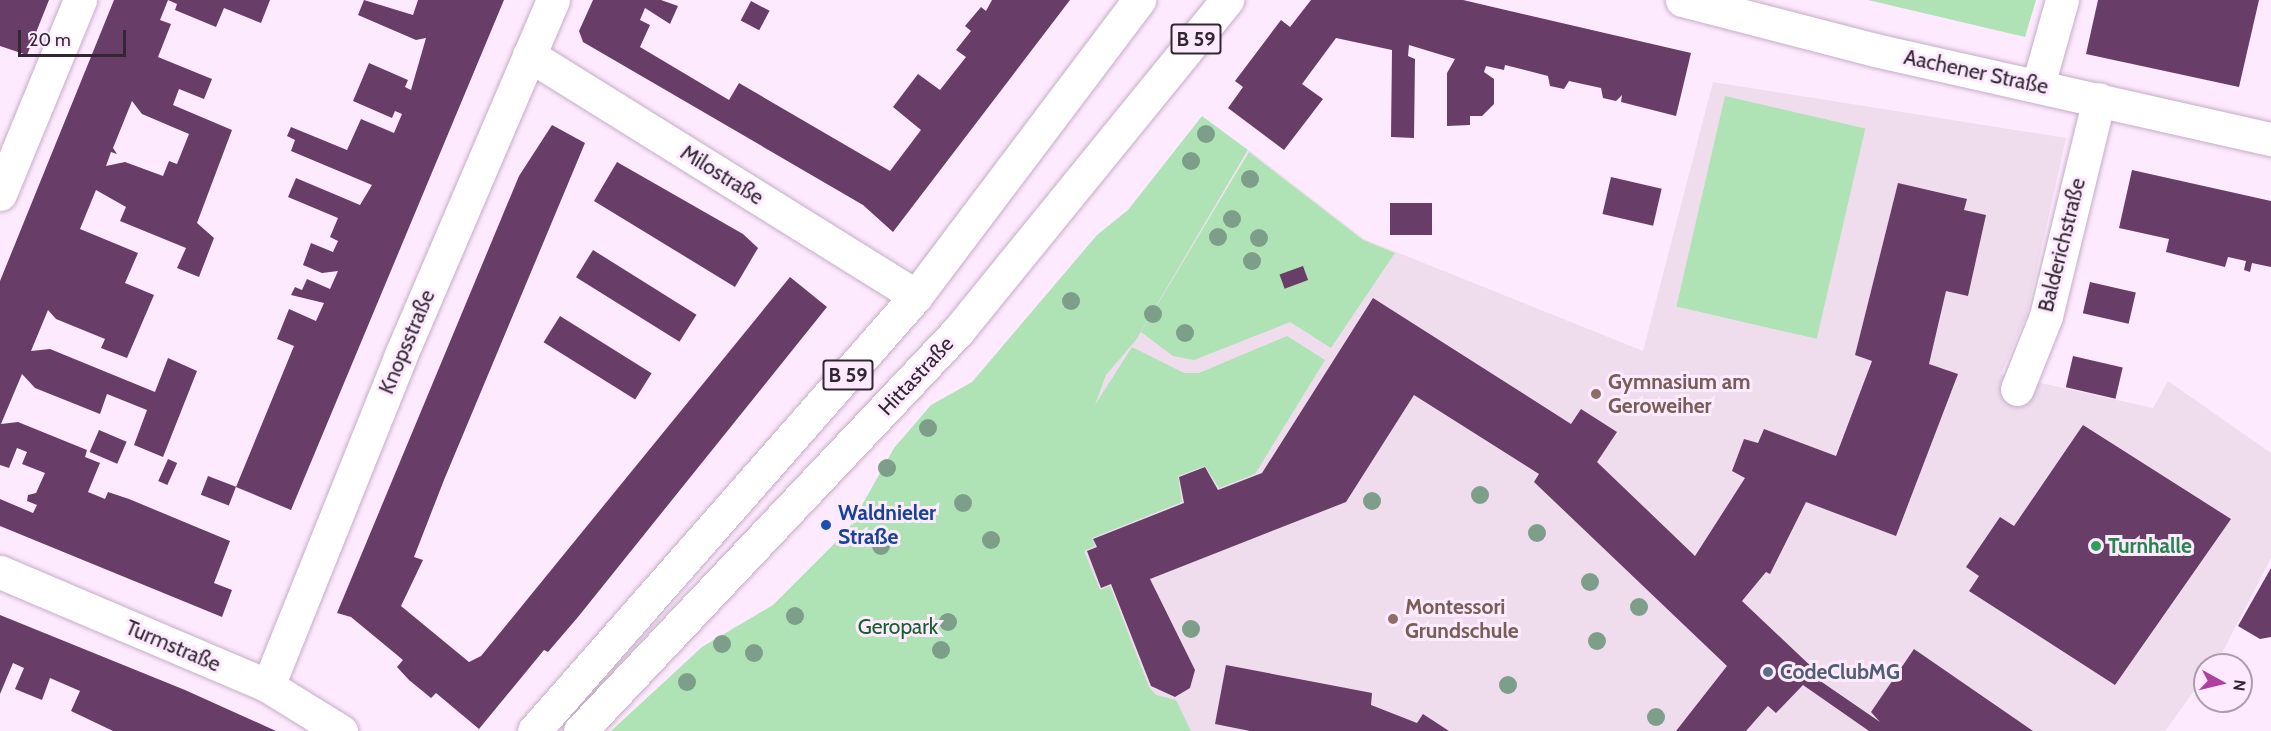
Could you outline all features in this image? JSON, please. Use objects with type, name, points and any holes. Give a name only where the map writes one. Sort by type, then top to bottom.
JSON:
[{"type":"street","points":[[0,194],[80,0]]},
{"type":"street","name":"Knopsstraße","points":[[268,687],[553,0]]},
{"type":"street","name":"B 59","points":[[534,731],[916,296],[1139,0]]},
{"type":"street","name":"Hittastraße","points":[[580,731],[958,331],[1227,0]]},
{"type":"street","name":"Aachener Straße","points":[[1682,0],[2271,139]]},
{"type":"street","points":[[2038,85],[2062,0]]},
{"type":"street","name":"Milostraße","points":[[529,55],[916,296]]},
{"type":"street","name":"Balderichstraße","points":[[2017,388],[2046,316],[2098,99]]},
{"type":"street","name":"Turmstraße","points":[[0,572],[268,687],[341,731]]},
{"type":"shaded area","name":"Gymnasium am Geroweiher","points":[[1713,82],[2066,138],[2027,314],[2001,374],[2153,408],[2168,381],[2271,453],[2271,558],[2222,653],[2193,653],[2193,692],[2165,731],[1051,731],[1001,640],[1106,375],[1136,339],[1249,150],[1364,239],[1643,351]]},
{"type":"green space","points":[[1868,0],[2036,0],[2025,37]]},
{"type":"green space","points":[[1725,96],[1865,128],[1817,339],[1676,306]]},
{"type":"green space","name":"Geropark","points":[[1202,116],[1248,150],[1136,340],[1106,375],[1095,405],[1132,347],[1184,373],[1199,373],[1287,336],[1325,360],[1255,474],[1219,488],[1205,466],[1178,476],[1182,502],[1092,538],[1095,546],[1084,551],[1100,590],[1110,586],[1149,687],[1156,695],[1176,700],[1191,731],[611,731],[702,647],[773,605],[848,530],[894,448],[931,405],[972,382],[1097,235],[1128,210]]},
{"type":"green space","points":[[1249,152],[1363,240],[1395,253],[1331,348],[1290,322],[1194,360],[1173,356],[1141,332]]},
{"type":"building","points":[[0,0],[49,0],[27,55],[0,46]]},
{"type":"building","points":[[114,0],[168,0],[160,20],[171,24],[158,57],[212,79],[204,99],[179,89],[173,105],[232,130],[197,223],[214,238],[199,277],[177,268],[186,248],[120,221],[126,207],[96,190],[80,229],[138,253],[125,283],[154,295],[127,358],[101,348],[105,339],[56,319],[48,310],[31,351],[50,349],[155,392],[168,358],[197,371],[163,457],[134,445],[147,410],[107,394],[100,414],[35,388],[22,374],[1,424],[18,422],[87,450],[85,457],[100,463],[88,492],[105,499],[108,492],[129,499],[230,541],[214,583],[232,590],[222,617],[0,526],[0,499],[33,513],[37,505],[27,501],[28,495],[36,493],[45,473],[22,464],[27,452],[17,448],[9,468],[0,465],[0,281]],"holes":[[[132,101],[142,114],[189,134],[177,164],[169,161],[163,176],[125,162],[106,166],[111,152],[117,154],[113,148]]]},
{"type":"building","points":[[168,0],[270,0],[261,23],[224,8],[216,27],[175,10],[177,4]]},
{"type":"building","points":[[364,0],[413,15],[418,0],[504,0],[291,510],[236,487],[294,346],[277,339],[289,309],[316,321],[324,303],[291,295],[295,287],[302,290],[307,279],[330,289],[338,271],[322,273],[303,265],[311,243],[333,252],[338,241],[330,237],[338,218],[288,197],[296,178],[360,205],[372,185],[291,151],[295,140],[287,136],[291,127],[347,150],[361,119],[394,133],[402,114],[395,111],[392,118],[353,101],[369,63],[408,80],[405,87],[411,90],[426,38],[416,40],[358,15]]},
{"type":"building","points":[[593,0],[661,0],[678,6],[670,24],[645,8],[640,20],[650,25],[640,47],[729,100],[739,83],[890,171],[921,130],[893,107],[918,74],[940,90],[966,57],[956,50],[971,31],[965,26],[981,7],[986,11],[992,0],[1070,0],[893,232],[863,205],[583,42],[579,31]]},
{"type":"building","points":[[1311,0],[1463,0],[1691,53],[1676,116],[1621,102],[1622,95],[1616,101],[1603,98],[1601,88],[1569,81],[1564,89],[1550,86],[1548,76],[1505,65],[1504,70],[1486,66],[1484,72],[1494,79],[1494,104],[1482,116],[1470,116],[1470,125],[1447,126],[1447,73],[1455,59],[1409,45],[1408,56],[1415,59],[1414,138],[1391,137],[1392,50],[1336,38],[1302,84],[1323,99],[1284,150],[1228,108],[1243,87],[1235,81],[1281,20],[1290,27]]},
{"type":"building","points":[[2098,0],[2259,0],[2239,87],[2086,54]]},
{"type":"building","points":[[751,1],[770,11],[759,30],[741,20]]},
{"type":"building","points":[[552,125],[585,143],[444,480],[414,557],[423,560],[401,606],[469,662],[481,656],[790,277],[827,307],[578,617],[548,652],[544,650],[479,729],[436,693],[431,698],[397,667],[403,660],[351,617],[337,613],[519,176]]},
{"type":"building","points":[[617,162],[743,234],[758,248],[735,287],[594,201]]},
{"type":"building","points":[[2132,170],[2271,201],[2271,267],[2252,263],[2250,272],[2244,270],[2246,261],[2228,257],[2225,267],[2166,252],[2169,239],[2119,228]]},
{"type":"building","points":[[1611,177],[1662,189],[1653,226],[1602,214]]},
{"type":"building","points":[[1898,183],[1967,199],[1964,210],[1986,215],[1968,296],[1946,291],[1929,364],[1958,374],[1896,536],[1806,502],[1770,574],[1766,572],[1742,601],[1816,671],[1813,676],[1880,722],[1871,712],[1914,649],[2033,731],[1869,731],[1803,685],[1776,713],[1768,706],[1746,731],[1676,731],[1727,666],[1534,482],[1539,474],[1414,395],[1346,502],[1150,579],[1195,670],[1190,688],[1175,697],[1151,686],[1111,584],[1101,588],[1087,551],[1097,547],[1093,539],[1184,503],[1179,477],[1205,467],[1218,490],[1262,473],[1373,298],[1571,424],[1581,409],[1617,432],[1597,462],[1695,556],[1745,478],[1732,471],[1744,439],[1758,443],[1764,429],[1836,456],[1872,361],[1855,355]]},
{"type":"building","points":[[1390,203],[1432,203],[1432,235],[1390,235]]},
{"type":"building","points":[[593,250],[696,315],[680,342],[576,277]]},
{"type":"building","points":[[1303,266],[1308,280],[1285,289],[1280,275]]},
{"type":"building","points":[[2090,282],[2136,293],[2129,324],[2083,313]]},
{"type":"building","points":[[560,316],[652,373],[635,400],[544,342]]},
{"type":"building","points":[[2073,356],[2123,367],[2115,399],[2066,387]]},
{"type":"building","name":"Turnhalle","points":[[2083,425],[2231,519],[2115,685],[1969,591],[1979,576],[1966,567],[2000,517],[2014,526]]},
{"type":"building","points":[[99,430],[127,442],[117,464],[90,452]]},
{"type":"building","points":[[168,459],[177,463],[167,485],[158,481]]},
{"type":"building","points":[[208,476],[236,487],[229,505],[201,495]]},
{"type":"building","points":[[2271,568],[2271,637],[2260,639],[2238,626]]},
{"type":"building","points":[[0,615],[185,690],[276,731],[113,731],[71,711],[80,691],[50,678],[42,700],[15,689],[24,668],[13,663],[0,694]]},
{"type":"building","points":[[1226,665],[1372,693],[1371,705],[1417,723],[1423,714],[1449,731],[1250,731],[1215,724]]},
{"type":"place","name":"Gymnasium am Geroweiher","points":[[1596,394]]},
{"type":"place","name":"Waldnieler Straße","points":[[826,525]]},
{"type":"place","name":"Turnhalle","points":[[2096,546]]},
{"type":"place","name":"Montessori Grundschule","points":[[1393,619]]},
{"type":"place","name":"CodeClubMG","points":[[1768,672]]}]
